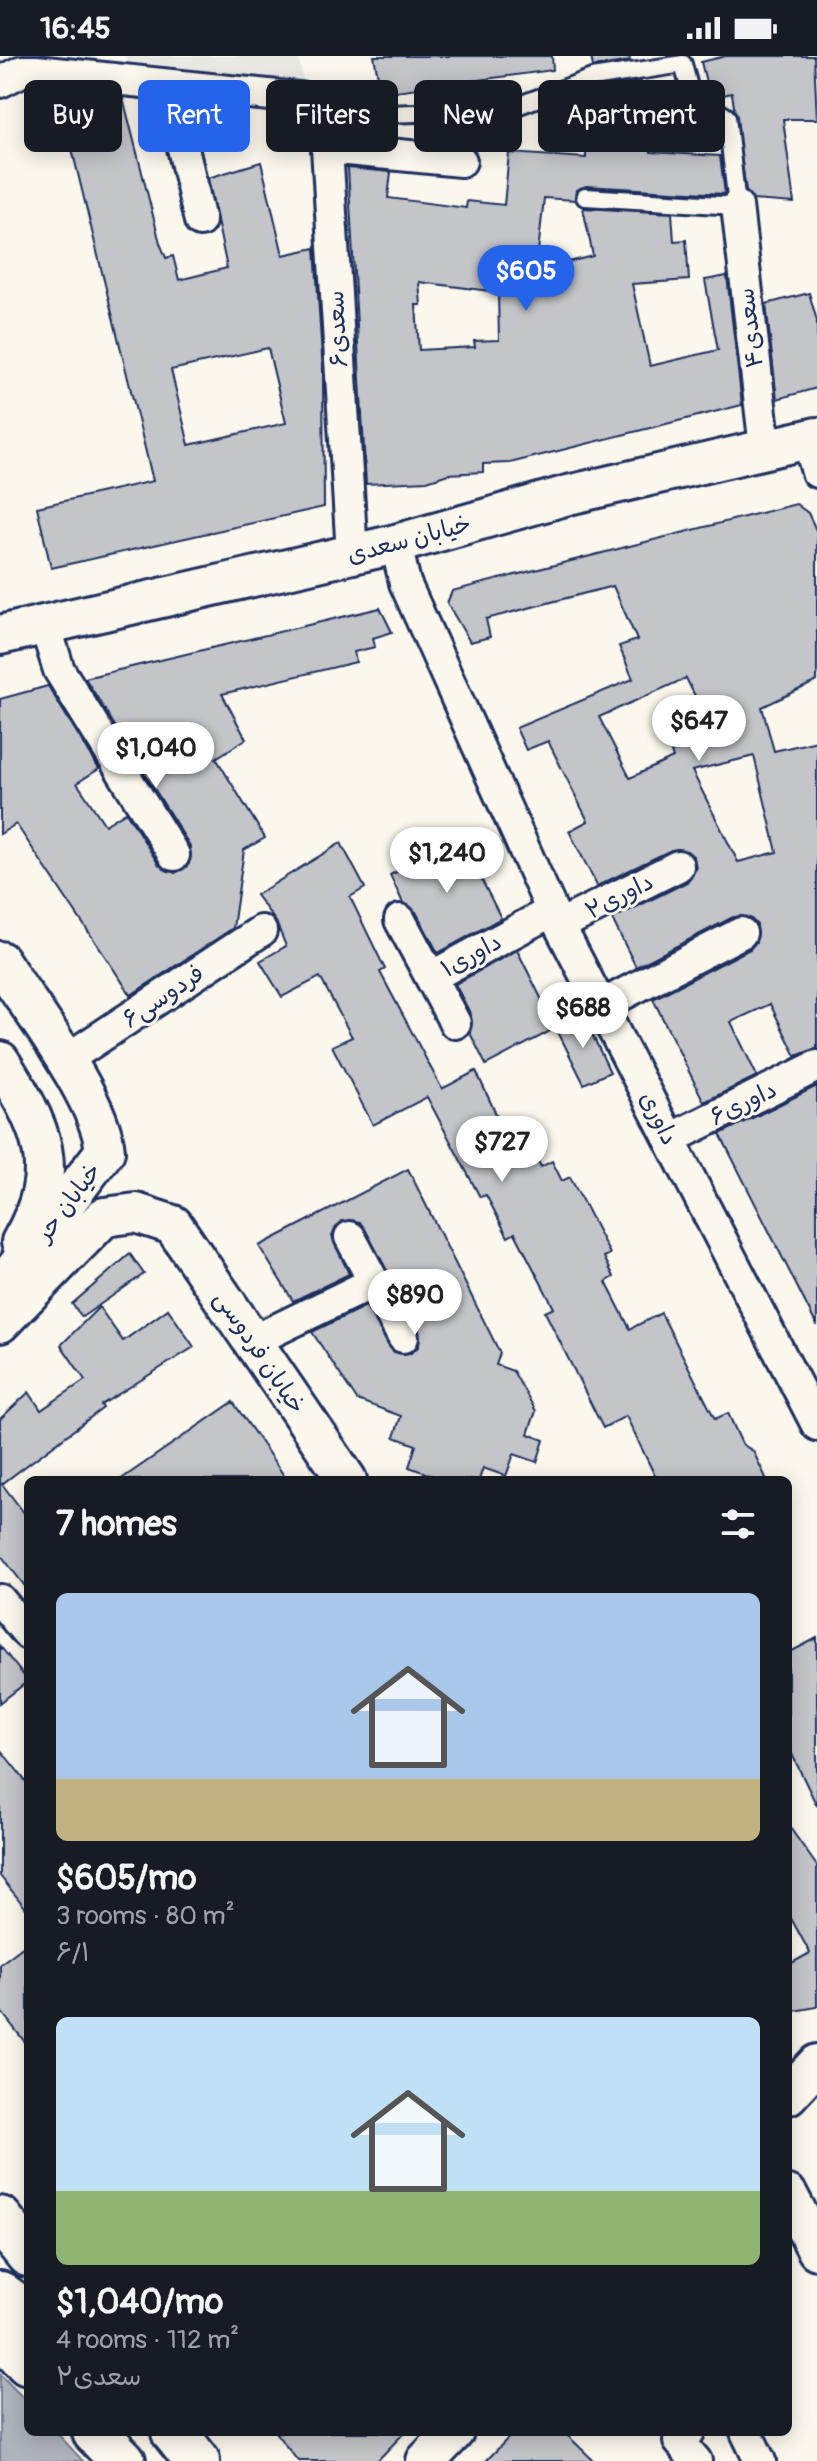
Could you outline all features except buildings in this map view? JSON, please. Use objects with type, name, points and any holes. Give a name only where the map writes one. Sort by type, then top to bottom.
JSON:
[{"type":"main road","points":[[0,2219],[24,2249]]},
{"type":"main road","points":[[0,2294],[24,2311]]},
{"type":"main road","points":[[0,2335],[24,2359]]},
{"type":"main road","points":[[99,2436],[123,2461]]},
{"type":"main road","points":[[177,2436],[197,2461]]},
{"type":"street","points":[[0,82],[22,71],[138,84]]},
{"type":"street","points":[[184,152],[200,221]]},
{"type":"street","name":"سعدی۶","points":[[327,152],[352,554]]},
{"type":"street","points":[[368,152],[461,161]]},
{"type":"street","name":"سعدی۴","points":[[737,206],[765,448]]},
{"type":"street","name":"خیابان سعدی","points":[[0,635],[396,544],[568,495],[765,448],[814,449]]},
{"type":"street","name":"داوری","points":[[396,544],[405,583],[556,918],[817,1425]]},
{"type":"street","points":[[45,625],[59,670],[174,855]]},
{"type":"street","name":"داوری۲","points":[[556,918],[678,866]]},
{"type":"street","name":"داوری۱","points":[[431,977],[556,918]]},
{"type":"street","points":[[400,920],[455,1023]]},
{"type":"street","name":"فردوسی۶","points":[[64,1061],[261,931]]},
{"type":"street","points":[[602,1005],[741,933]]},
{"type":"street","points":[[0,961],[64,1061]]},
{"type":"street","points":[[0,1061],[34,1115],[46,1155],[36,1216],[0,1279]]},
{"type":"street","name":"خیابان حر","points":[[0,1289],[105,1151],[103,1131],[64,1061]]},
{"type":"street","name":"داوری۶","points":[[670,1139],[817,1066]]},
{"type":"street","name":"خیابان فردوسی","points":[[0,1323],[104,1217],[136,1213],[173,1225],[344,1476]]},
{"type":"street","points":[[350,1237],[403,1337]]},
{"type":"street","points":[[253,1341],[374,1282]]},
{"type":"street","points":[[0,1600],[24,1629]]},
{"type":"street","points":[[792,2091],[817,2064]]},
{"type":"street","points":[[792,2203],[817,2250]]},
{"type":"street","points":[[426,2461],[450,2436]]},
{"type":"street","points":[[685,2436],[679,2441],[696,2461]]},
{"type":"street","points":[[748,2436],[760,2461]]},
{"type":"lane","points":[[398,114],[506,110],[592,78],[683,64],[695,110],[719,112],[727,117],[737,206],[585,197]]},
{"type":"shaded area","points":[[125,56],[298,56],[303,80],[273,80],[128,61]]},
{"type":"shaded area","points":[[0,2374],[24,2399],[24,2436],[60,2436],[83,2461],[0,2461]]}]
